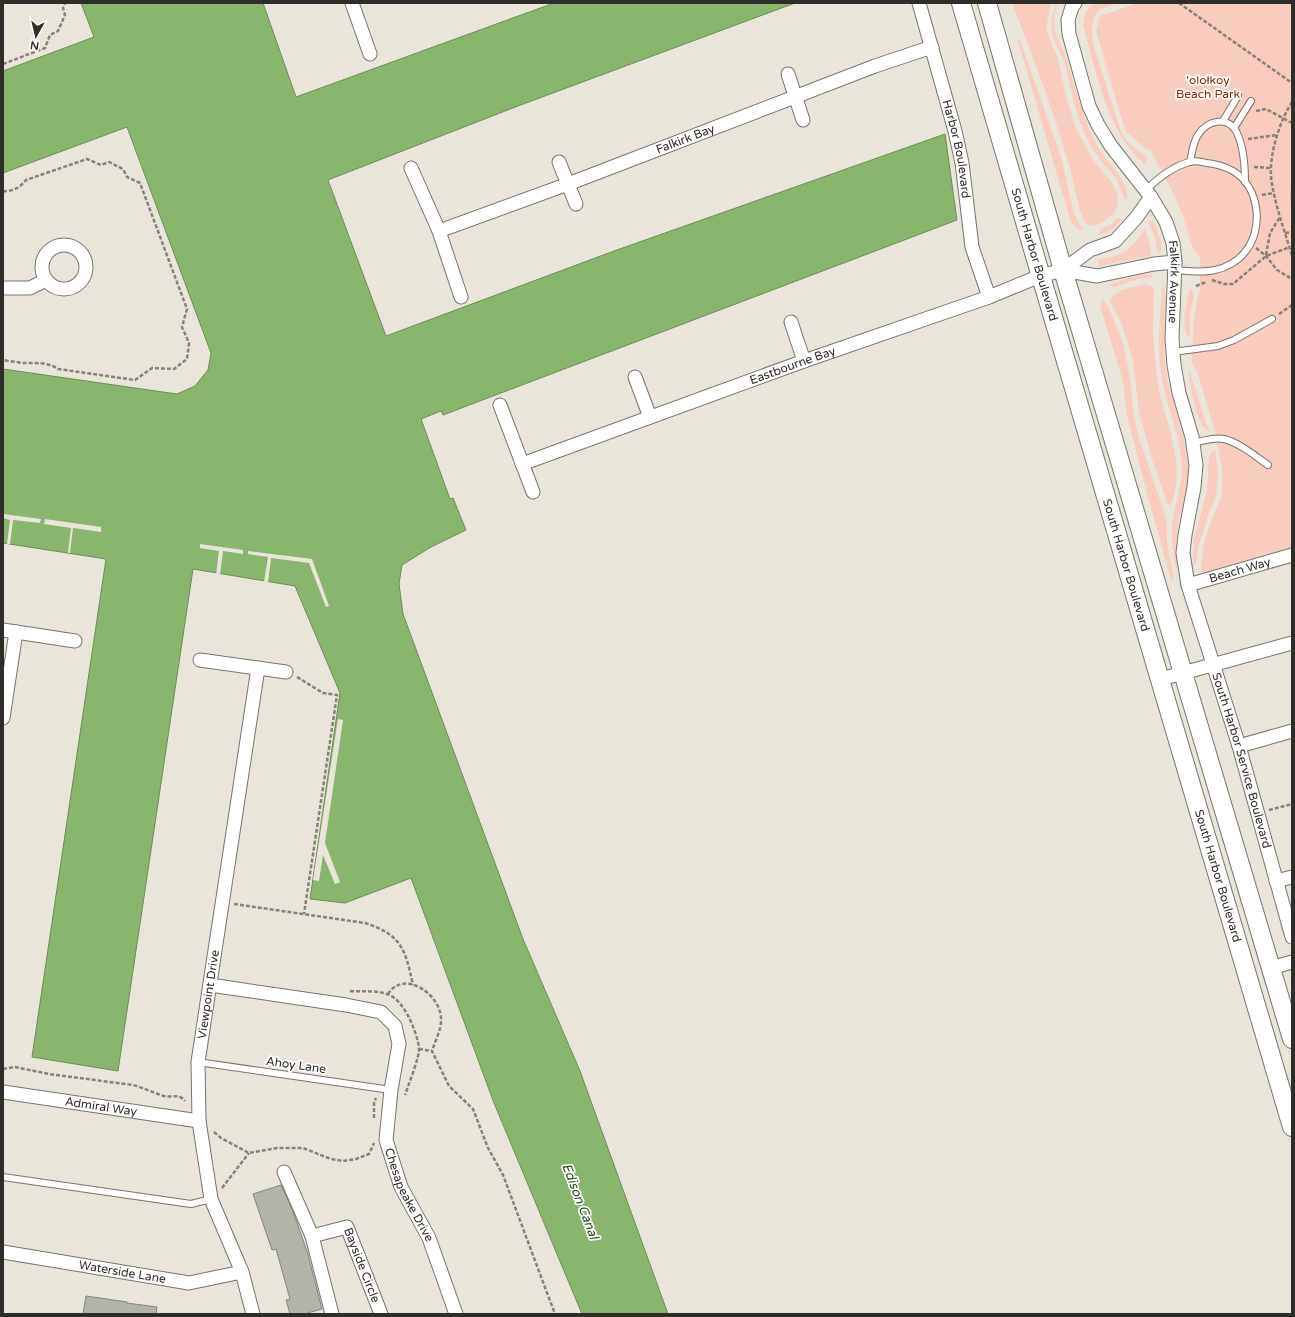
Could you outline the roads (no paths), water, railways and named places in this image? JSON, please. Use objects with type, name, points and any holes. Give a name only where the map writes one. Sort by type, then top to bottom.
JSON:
[{"type":"main road","name":"South Harbor Boulevard","points":[[961,3],[1040,276],[1161,680],[1292,1127]]},
{"type":"main road","name":"South Harbor Boulevard","points":[[987,3],[1063,270],[1292,1039]]},
{"type":"street","points":[[352,3],[370,54]]},
{"type":"street","name":"Harbor Boulevard","points":[[919,3],[955,131],[962,163],[972,247],[989,297]]},
{"type":"street","name":"Falkirk Avenue","points":[[1075,3],[1072,7],[1068,20],[1069,34],[1089,106],[1098,125],[1111,146],[1149,193],[1166,222],[1173,243],[1175,266],[1172,339],[1173,352],[1179,393],[1193,443],[1196,465],[1194,487],[1183,553],[1188,585]]},
{"type":"street","name":"Falkirk Bay","points":[[439,231],[568,184],[875,66],[932,47]]},
{"type":"street","points":[[788,74],[803,120]]},
{"type":"street","points":[[559,162],[576,204]]},
{"type":"street","points":[[411,168],[439,231],[461,298]]},
{"type":"street","name":"Eastbourne Bay","points":[[522,464],[804,360],[989,297],[1040,276],[1063,270],[1090,250],[1115,241],[1136,218],[1149,193]]},
{"type":"street","name":"Eastbourne Bay","points":[[1063,270],[1098,276],[1154,264],[1175,266]]},
{"type":"street","points":[[3,288],[30,288],[46,280]]},
{"type":"street","points":[[791,322],[804,360]]},
{"type":"street","points":[[635,377],[650,417]]},
{"type":"street","points":[[500,405],[533,492]]},
{"type":"street","name":"Beach Way","points":[[1188,585],[1292,555]]},
{"type":"street","name":"South Harbor Service Boulevard","points":[[1188,585],[1239,746],[1292,937]]},
{"type":"street","points":[[3,718],[9,631],[75,641]]},
{"type":"street","points":[[1161,680],[1292,643]]},
{"type":"street","points":[[200,660],[286,672]]},
{"type":"street","name":"Viewpoint Drive","points":[[253,1314],[242,1272],[211,1200],[199,1121],[198,1062],[258,668]]},
{"type":"street","points":[[1239,746],[1292,731]]},
{"type":"street","points":[[1276,881],[1292,876]]},
{"type":"street","points":[[1271,968],[1292,962]]},
{"type":"street","name":"Chesapeake Drive","points":[[210,985],[346,1005],[381,1012],[395,1026],[399,1044],[391,1094],[386,1140],[401,1187],[429,1238],[456,1314]]},
{"type":"street","name":"Admiral Way","points":[[3,1092],[199,1121]]},
{"type":"street","points":[[284,1172],[312,1236],[332,1314]]},
{"type":"street","name":"Bayside Circle","points":[[312,1236],[347,1227],[381,1314]]},
{"type":"street","name":"Waterside Lane","points":[[3,1252],[190,1283],[242,1272]]},
{"type":"lane","points":[[1223,121],[1238,96]]},
{"type":"lane","points":[[1234,128],[1251,101]]},
{"type":"lane","points":[[1190,162],[1197,135],[1205,126],[1213,122],[1223,121],[1230,124],[1234,128],[1243,149],[1245,182]]},
{"type":"lane","points":[[1149,193],[1161,175],[1190,162],[1198,161],[1215,164],[1234,171],[1245,182],[1254,197],[1258,214],[1256,231],[1252,244],[1242,256],[1232,264],[1215,270],[1196,272],[1175,266]]},
{"type":"lane","points":[[1173,352],[1218,346],[1234,340],[1272,319]]},
{"type":"lane","points":[[1193,443],[1213,439],[1224,439],[1236,444],[1268,465]]},
{"type":"lane","name":"Ahoy Lane","points":[[198,1062],[391,1094]]},
{"type":"lane","points":[[3,1177],[191,1204],[211,1200]]},
{"type":"water","name":"Edison Canal","points":[[81,3],[263,3],[296,97],[554,3],[795,3],[518,106],[328,180],[386,336],[614,251],[945,134],[957,220],[443,415],[441,411],[421,419],[450,499],[453,498],[466,530],[431,547],[402,565],[399,584],[403,614],[523,939],[580,1071],[668,1314],[582,1314],[494,1103],[411,878],[345,903],[310,899],[340,693],[295,586],[193,569],[118,1071],[32,1057],[106,559],[3,543],[3,369],[177,394],[195,386],[208,370],[211,353],[127,127],[3,173],[3,71],[94,37]]},
{"type":"park label","name":"'olołkoy Beach Park","points":[[1208,87]]}]
